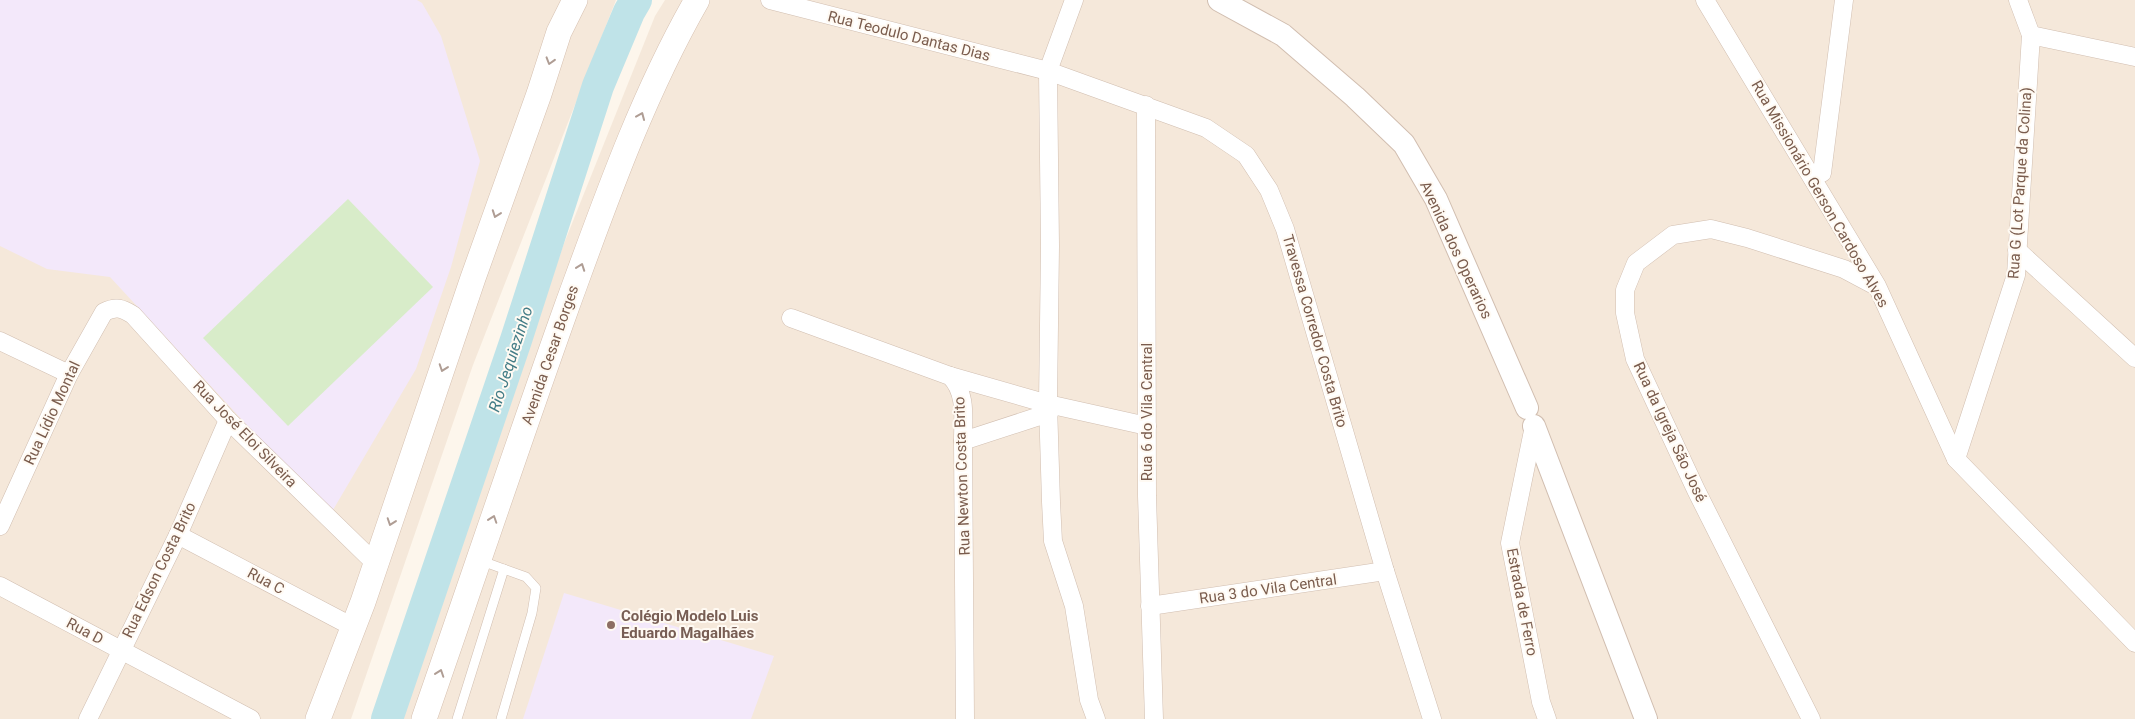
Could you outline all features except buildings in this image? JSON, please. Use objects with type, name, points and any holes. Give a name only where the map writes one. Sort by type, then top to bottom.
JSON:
[{"type":"main road","points":[[318,719],[376,564],[559,32],[575,0]]},
{"type":"main road","name":"Avenida Cesar Borges","points":[[424,719],[611,184],[671,45],[697,0]]},
{"type":"street","points":[[558,0],[559,32]]},
{"type":"street","name":"Rua Teodulo Dantas Dias","points":[[770,0],[1048,71]]},
{"type":"street","points":[[1074,0],[1048,71],[1049,408],[1053,541],[1074,606],[1089,700],[1096,719]]},
{"type":"street","name":"Avenida dos Operarios","points":[[1219,0],[1283,35],[1356,96],[1404,144],[1436,199],[1530,417],[1646,719]]},
{"type":"street","name":"Rua Missionário Gerson Cardoso Alves","points":[[1705,0],[1877,286],[1956,459],[2135,643]]},
{"type":"street","points":[[1822,173],[1844,0]]},
{"type":"street","points":[[2018,0],[2031,35],[2135,57]]},
{"type":"street","name":"Rua G (Lot Parque da Colina)","points":[[1956,459],[2016,275],[2031,35]]},
{"type":"street","name":"Travessa Corredor Costa Brito","points":[[1048,71],[1206,128],[1246,155],[1269,190],[1285,229],[1385,571],[1432,719]]},
{"type":"street","name":"Rua 6 do Vila Central","points":[[1146,105],[1147,426],[1154,719]]},
{"type":"street","name":"Rua da Igreja São José","points":[[1811,719],[1696,490],[1635,359],[1625,313],[1625,290],[1636,263],[1673,235],[1711,229],[1747,238],[1844,269],[1877,286]]},
{"type":"street","points":[[2017,250],[2135,358]]},
{"type":"street","name":"Rua José Eloi Silveira","points":[[114,307],[123,309],[133,315],[228,420],[376,564]]},
{"type":"street","name":"Rua Lídio Montal","points":[[0,526],[69,374],[104,312],[114,307]]},
{"type":"street","name":"Rua Newton Costa Brito","points":[[791,318],[950,376],[958,383],[962,398],[963,441],[965,719]]},
{"type":"street","points":[[0,341],[69,374]]},
{"type":"street","points":[[950,376],[1049,408],[1147,426]]},
{"type":"street","points":[[963,441],[1049,408]]},
{"type":"street","name":"Estrada de Ferro","points":[[1530,417],[1510,543],[1541,702],[1547,719]]},
{"type":"street","name":"Rua Edson Costa Brito","points":[[88,719],[120,650],[178,535],[228,420]]},
{"type":"street","name":"Rua C","points":[[178,535],[353,627]]},
{"type":"street","name":"Rua 3 do Vila Central","points":[[1150,606],[1385,571]]},
{"type":"street","name":"Rua D","points":[[0,586],[251,719]]},
{"type":"lane","points":[[479,560],[526,577],[536,588],[532,613],[501,719]]},
{"type":"lane","points":[[457,719],[504,569]]},
{"type":"shaded area","points":[[0,0],[616,0],[473,365],[351,719],[0,719]]},
{"type":"shaded area","points":[[0,0],[417,0],[422,3],[441,36],[480,161],[451,267],[416,369],[330,515],[110,277],[47,269],[0,246]]},
{"type":"shaded area","points":[[665,0],[2135,0],[2135,719],[401,719],[563,246],[655,16]]},
{"type":"shaded area","name":"Colégio Modelo Luis Eduardo Magalhães","points":[[564,593],[774,656],[751,719],[523,719]]},
{"type":"green space","points":[[348,199],[433,287],[288,426],[203,338]]},
{"type":"waterway","name":"Rio Jequiezinho","points":[[387,719],[516,340],[598,86],[629,12],[636,0]]},
{"type":"place","name":"Colégio Modelo Luis Eduardo Magalhães","points":[[611,625]]}]
